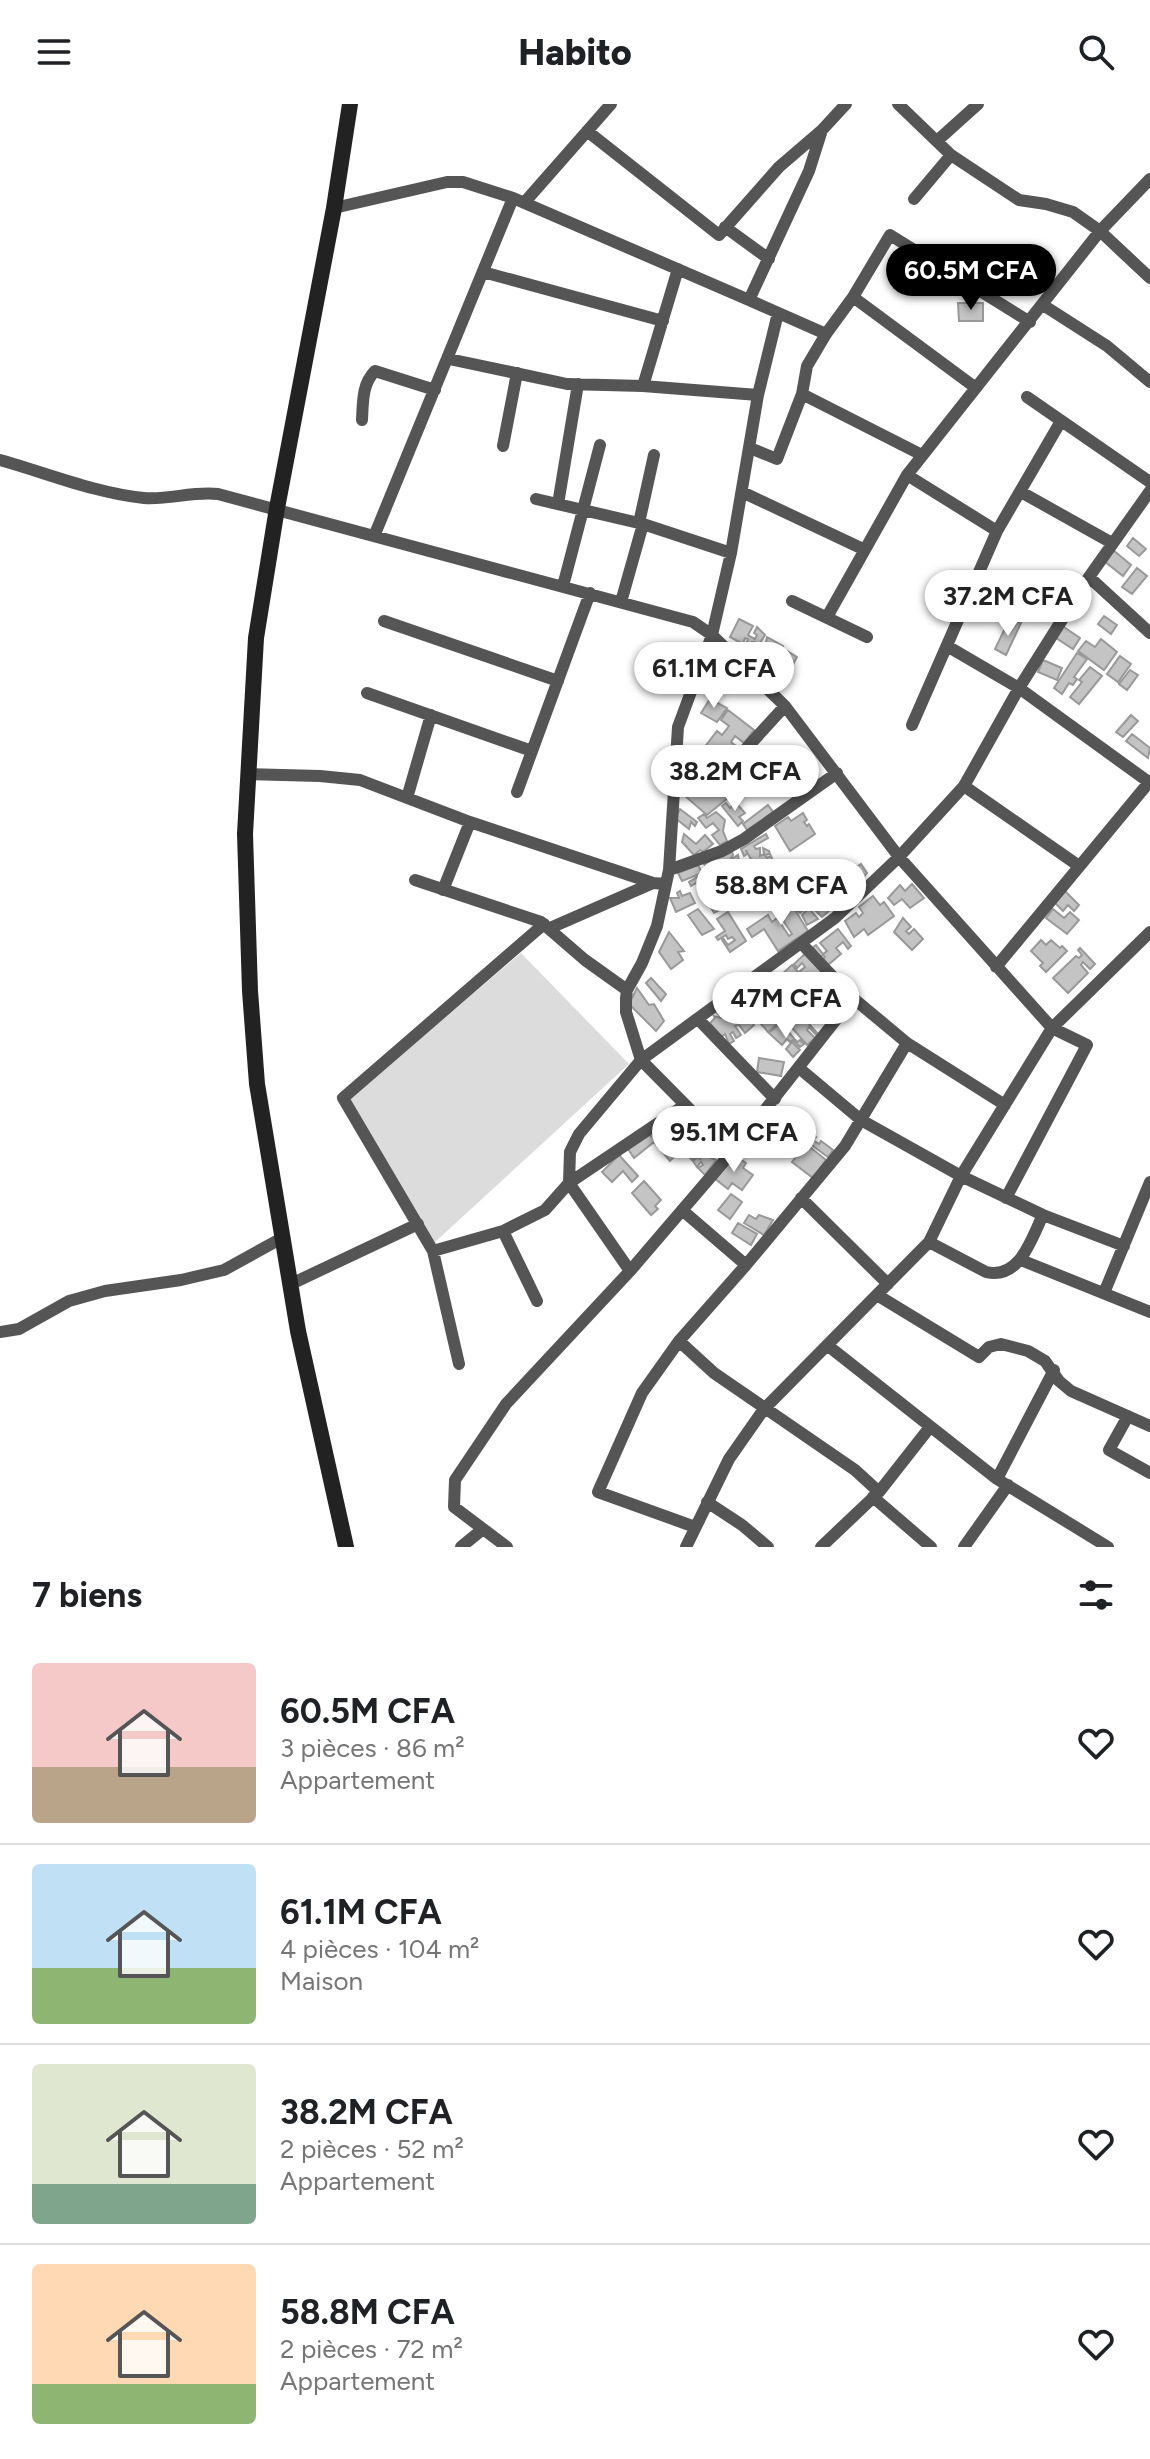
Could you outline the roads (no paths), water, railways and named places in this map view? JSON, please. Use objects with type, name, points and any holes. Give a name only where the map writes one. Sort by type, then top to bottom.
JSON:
[{"type":"street","points":[[346,1547],[298,1331],[257,1084],[245,834],[256,638],[350,104]]},
{"type":"street","points":[[375,534],[483,272],[518,200],[611,104]]},
{"type":"street","points":[[587,131],[719,235],[779,167],[822,130],[846,104]]},
{"type":"street","points":[[898,104],[951,155],[1019,200],[1073,212],[1100,231],[1150,278]]},
{"type":"street","points":[[938,140],[978,104]]},
{"type":"street","points":[[749,300],[809,171],[822,130]]},
{"type":"street","points":[[914,199],[951,155]]},
{"type":"street","points":[[827,617],[907,475],[1100,231],[1150,179]]},
{"type":"street","points":[[334,208],[447,182],[475,185],[518,200],[826,334]]},
{"type":"street","points":[[725,227],[769,259]]},
{"type":"street","points":[[750,448],[777,459],[802,394],[807,366],[890,235],[1030,322]]},
{"type":"street","points":[[643,386],[678,269]]},
{"type":"street","points":[[483,272],[663,321]]},
{"type":"street","points":[[853,297],[976,388]]},
{"type":"street","points":[[1043,305],[1107,346],[1150,382]]},
{"type":"street","points":[[732,1152],[641,1060],[626,1012],[627,990],[657,926],[660,883],[669,870],[678,727],[712,635],[731,553],[758,395],[778,313]]},
{"type":"street","points":[[449,359],[578,384],[758,395]]},
{"type":"street","points":[[362,420],[363,394],[369,376],[375,371],[435,390]]},
{"type":"street","points":[[503,446],[517,373]]},
{"type":"street","points":[[558,504],[578,384]]},
{"type":"street","points":[[802,394],[922,455]]},
{"type":"street","points":[[1027,397],[1150,482]]},
{"type":"street","points":[[912,725],[997,531],[1061,421]]},
{"type":"street","points":[[563,586],[600,445]]},
{"type":"street","points":[[621,602],[654,455]]},
{"type":"street","points":[[0,460],[105,491],[147,498],[201,492],[277,508],[693,622],[712,635],[785,706],[899,857],[996,967],[1052,1028],[1087,1045],[1006,1198]]},
{"type":"street","points":[[907,475],[997,531]]},
{"type":"street","points":[[630,1271],[569,1183],[570,1152],[579,1134],[641,1060],[835,918],[899,857],[964,786],[1019,688],[1089,577],[1150,491]]},
{"type":"street","points":[[742,492],[863,549]]},
{"type":"street","points":[[1021,492],[1112,543]]},
{"type":"street","points":[[536,499],[641,523],[731,553]]},
{"type":"street","points":[[1136,509],[1150,512]]},
{"type":"street","points":[[1089,577],[1150,633]]},
{"type":"street","points":[[517,792],[590,593]]},
{"type":"street","points":[[792,601],[867,637]]},
{"type":"street","points":[[384,621],[558,681]]},
{"type":"street","points":[[947,646],[1019,688],[1150,782],[996,967]]},
{"type":"street","points":[[367,693],[532,751]]},
{"type":"street","points":[[722,775],[785,706]]},
{"type":"street","points":[[407,798],[431,715]]},
{"type":"street","points":[[669,870],[722,851],[744,839],[837,773]]},
{"type":"street","points":[[248,774],[360,780],[470,822],[660,883]]},
{"type":"street","points":[[964,786],[1079,866]]},
{"type":"street","points":[[443,890],[470,822]]},
{"type":"street","points":[[415,880],[547,926],[585,960],[627,990]]},
{"type":"street","points":[[459,1364],[433,1251],[343,1098],[547,926],[660,883]]},
{"type":"street","points":[[686,1547],[729,1459],[764,1409],[929,1242],[961,1176],[1052,1028],[1150,932]]},
{"type":"street","points":[[801,943],[853,998],[907,1043],[1005,1105]]},
{"type":"street","points":[[507,1547],[454,1507],[455,1480],[506,1404],[630,1271],[732,1152],[853,998]]},
{"type":"street","points":[[699,1020],[775,1099]]},
{"type":"street","points":[[695,1527],[598,1492],[642,1393],[679,1341],[845,1146],[907,1043]]},
{"type":"street","points":[[799,1068],[861,1120],[961,1176],[1043,1215],[1124,1246]]},
{"type":"street","points":[[433,1251],[503,1231],[545,1210],[569,1183],[685,1105]]},
{"type":"street","points":[[1104,1293],[1149,1190]]},
{"type":"street","points":[[801,1198],[888,1284]]},
{"type":"street","points":[[682,1210],[746,1265]]},
{"type":"street","points":[[929,1242],[995,1274],[1013,1268],[1021,1260],[1043,1215]]},
{"type":"street","points":[[291,1284],[418,1224]]},
{"type":"street","points":[[503,1231],[537,1301]]},
{"type":"street","points":[[0,1332],[19,1329],[69,1301],[224,1270],[282,1238]]},
{"type":"street","points":[[1021,1260],[1150,1312]]},
{"type":"street","points":[[877,1295],[979,1357],[989,1347],[1001,1344],[1028,1351],[1045,1361],[1059,1381],[1071,1391],[1150,1426]]},
{"type":"street","points":[[679,1341],[714,1373],[855,1470],[876,1495],[931,1547]]},
{"type":"street","points":[[827,1345],[1002,1482],[1108,1547]]},
{"type":"street","points":[[964,1547],[1002,1482],[1054,1370]]},
{"type":"street","points":[[1128,1416],[1109,1450],[1150,1473]]},
{"type":"street","points":[[821,1547],[876,1495],[930,1427]]},
{"type":"street","points":[[707,1502],[768,1547]]},
{"type":"street","points":[[461,1547],[483,1529]]}]
